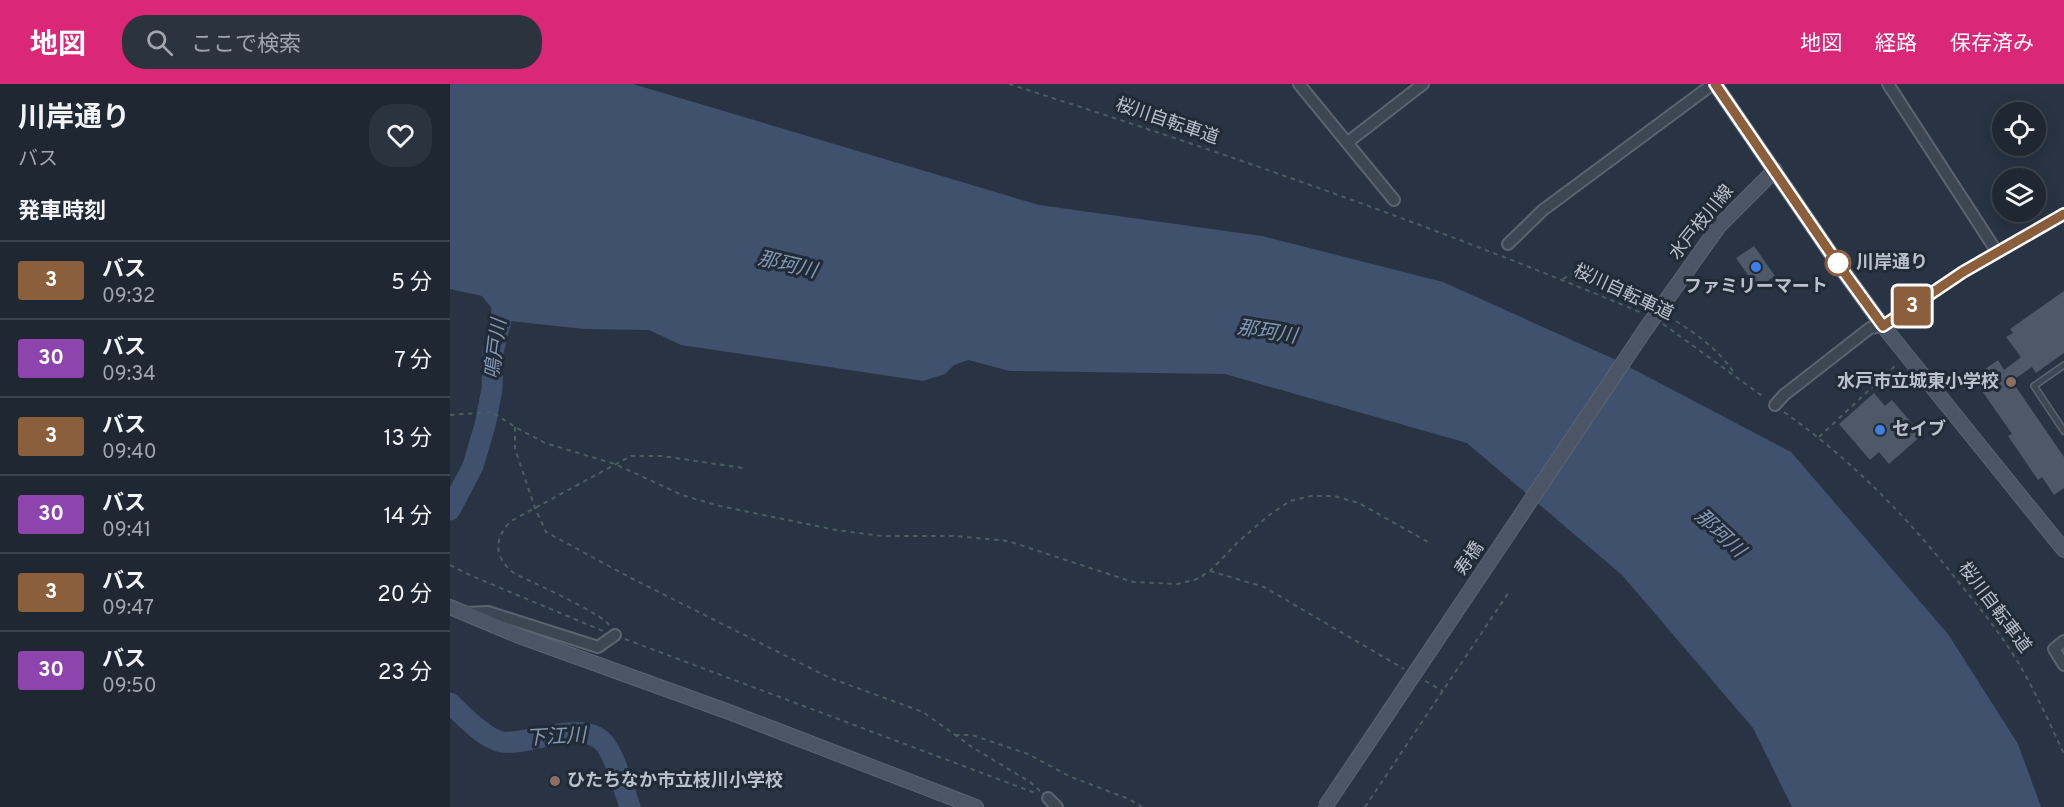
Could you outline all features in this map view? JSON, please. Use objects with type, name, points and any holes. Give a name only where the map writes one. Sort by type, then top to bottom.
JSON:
[{"type":"street","points":[[1299,84],[1394,200]]},
{"type":"street","points":[[1348,142],[1423,84]]},
{"type":"street","points":[[1508,244],[1543,210],[1714,84],[1883,326],[2064,550]]},
{"type":"street","points":[[1888,84],[1997,252]]},
{"type":"street","name":"水戸枝川線","points":[[1649,325],[1719,226],[1775,170]]},
{"type":"street","points":[[1774,405],[1870,328],[1883,326],[1963,272],[2064,214]]},
{"type":"street","name":"寿橋","points":[[1324,807],[1649,325]]},
{"type":"street","points":[[450,607],[562,652],[808,741],[975,807]]},
{"type":"street","points":[[463,613],[488,612],[598,647],[615,635]]},
{"type":"street","points":[[2064,641],[2055,649],[2064,665]]},
{"type":"street","points":[[1048,798],[1057,807]]},
{"type":"lane","points":[[2064,365],[2034,386],[2064,431]]},
{"type":"path","name":"桜川自転車道","points":[[1009,84],[1121,120],[1390,213],[1563,279],[1649,325],[1663,324],[1819,437],[1854,466],[1906,518],[1992,623],[2019,664],[2064,754]]},
{"type":"path","points":[[1563,279],[1571,274],[1587,272],[1645,299]]},
{"type":"path","points":[[1676,321],[1701,337],[1717,351],[1736,375]]},
{"type":"path","points":[[1819,437],[1906,356]]},
{"type":"path","points":[[450,415],[492,412],[514,427],[545,443],[615,464],[691,498],[720,506],[836,530],[882,536],[955,536],[1008,541],[1133,582],[1178,584],[1197,579],[1210,571],[1268,516],[1290,501],[1311,496],[1334,496],[1359,503],[1428,542]]},
{"type":"path","points":[[514,427],[515,449],[535,508],[546,532],[631,578],[830,678],[923,712],[1030,782],[1048,798]]},
{"type":"path","points":[[615,635],[606,621],[515,574],[504,566],[498,553],[502,530],[512,521],[631,456],[662,456],[743,468]]},
{"type":"path","points":[[450,566],[615,635],[1048,798]]},
{"type":"path","points":[[1210,571],[1264,587],[1412,674]]},
{"type":"path","points":[[1365,807],[1509,592]]},
{"type":"path","points":[[1423,680],[1443,692]]},
{"type":"path","points":[[955,735],[972,735],[1028,754],[1071,777],[1129,799],[1143,807]]},
{"type":"water","name":"那珂川","points":[[450,84],[633,84],[1039,205],[1262,236],[1443,282],[1614,359],[1791,452],[1948,634],[2018,744],[2041,807],[1792,807],[1753,728],[1622,575],[1467,443],[1225,374],[1010,371],[968,360],[954,365],[945,374],[923,381],[681,345],[649,330],[584,329],[501,320],[482,296],[450,289]]},
{"type":"building","name":"ファミリーマート","points":[[1754,246],[1775,276],[1757,288],[1736,258]]},
{"type":"building","points":[[2064,291],[2064,353],[2036,373],[2032,367],[2012,381],[2064,457],[2064,488],[2054,495],[2042,477],[2038,480],[2008,436],[2012,434],[1973,378],[1998,360],[2004,370],[2021,357],[2006,337],[2013,333],[2010,329]]},
{"type":"building","name":"セイブ","points":[[1874,393],[1885,406],[1892,400],[1922,435],[1889,464],[1879,452],[1870,460],[1839,424]]},
{"type":"waterway","name":"鳴戸川","points":[[450,510],[473,466],[485,425],[492,389],[493,352],[501,320],[503,292]]},
{"type":"waterway","name":"下江川","points":[[450,703],[481,732],[502,742],[569,733],[595,736],[604,743],[612,756],[630,807]]},
{"type":"bus line","name":"3","points":[[1715,84],[1883,326],[1963,272],[2064,214]]},
{"type":"place","name":"川岸通り","points":[[1838,263]]},
{"type":"place","name":"ファミリーマート","points":[[1756,267]]},
{"type":"place","name":"水戸市立城東小学校","points":[[2011,382]]},
{"type":"place","name":"セイブ","points":[[1880,430]]},
{"type":"place","name":"ひたちなか市立枝川小学校","points":[[555,781]]}]
